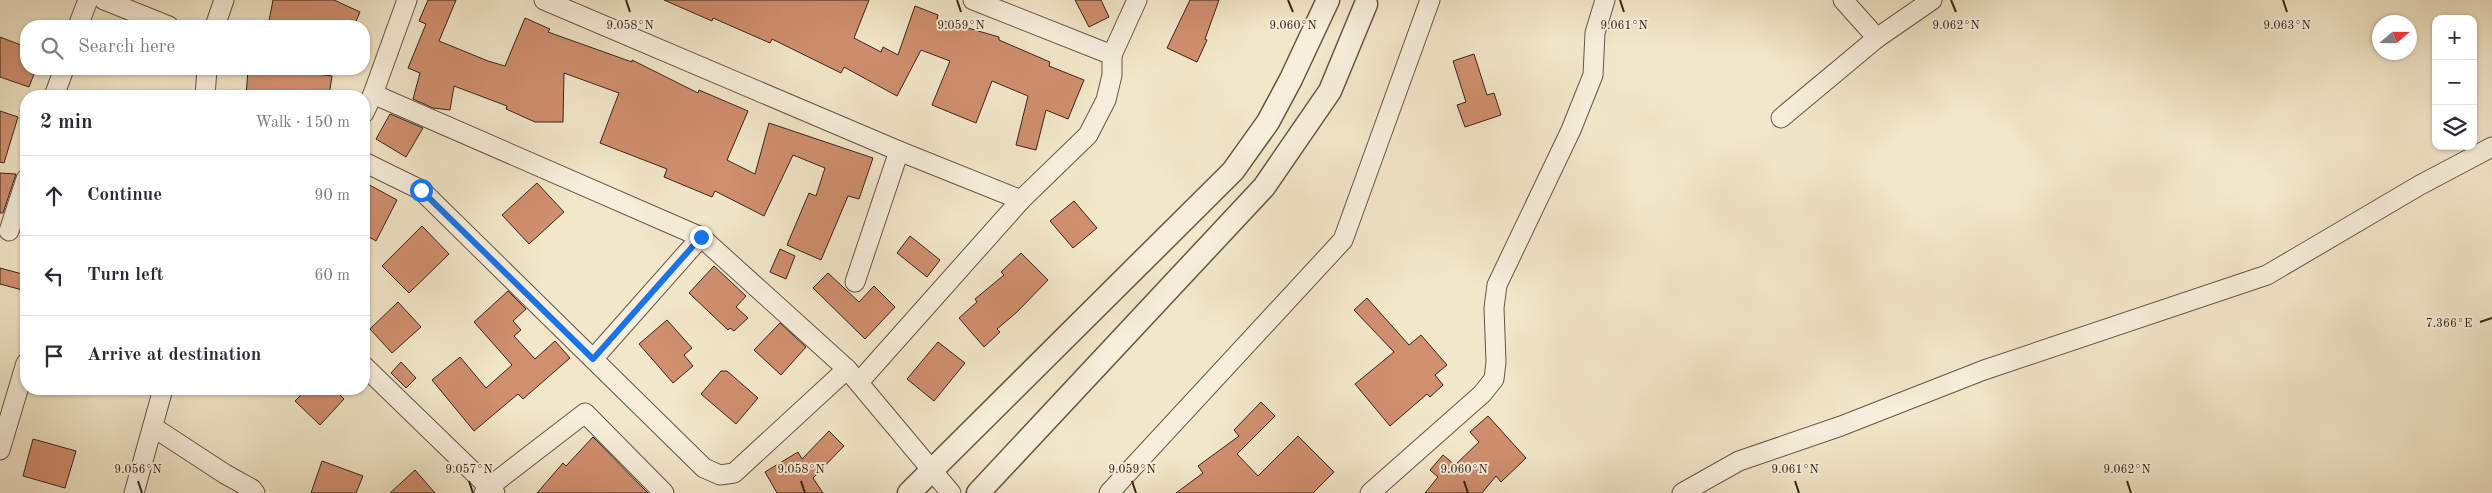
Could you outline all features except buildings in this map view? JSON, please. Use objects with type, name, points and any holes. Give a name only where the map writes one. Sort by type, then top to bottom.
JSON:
[{"type":"street","points":[[80,20],[88,0]]},
{"type":"street","points":[[104,0],[154,20]]},
{"type":"street","points":[[217,20],[224,0]]},
{"type":"street","points":[[370,100],[407,0]]},
{"type":"street","points":[[544,0],[899,151],[1021,200]]},
{"type":"street","points":[[973,0],[1112,55]]},
{"type":"street","points":[[370,165],[421,190],[704,468],[720,475],[734,473],[853,375],[1021,200],[1088,135],[1106,100],[1112,74],[1112,55],[1137,0]]},
{"type":"street","points":[[909,493],[1233,170],[1268,122],[1291,79],[1328,0]]},
{"type":"street","points":[[1109,493],[1343,240],[1430,0]]},
{"type":"street","points":[[1370,493],[1482,394],[1494,379],[1496,362],[1494,308],[1497,285],[1571,130],[1593,75],[1595,33],[1605,0]]},
{"type":"street","points":[[1843,0],[1877,38]]},
{"type":"street","points":[[1781,118],[1877,38],[1932,0]]},
{"type":"street","points":[[978,493],[1264,186],[1330,91],[1362,2]]},
{"type":"street","points":[[56,90],[62,75]]},
{"type":"street","points":[[205,90],[207,75]]},
{"type":"street","points":[[373,94],[701,237],[853,375],[931,472],[951,493]]},
{"type":"street","points":[[1682,493],[1739,461],[1841,426],[1984,370],[2267,275],[2420,185],[2492,147]]},
{"type":"street","points":[[855,282],[899,151]]},
{"type":"street","points":[[9,231],[20,197]]},
{"type":"street","points":[[593,359],[701,237]]},
{"type":"street","points":[[370,372],[489,491],[585,413],[664,493]]},
{"type":"street","points":[[0,450],[20,382]]},
{"type":"street","points":[[134,493],[162,395]]},
{"type":"street","points":[[153,427],[225,474],[252,488],[255,493]]},
{"type":"route","points":[[421,190],[593,359],[701,237]]}]
